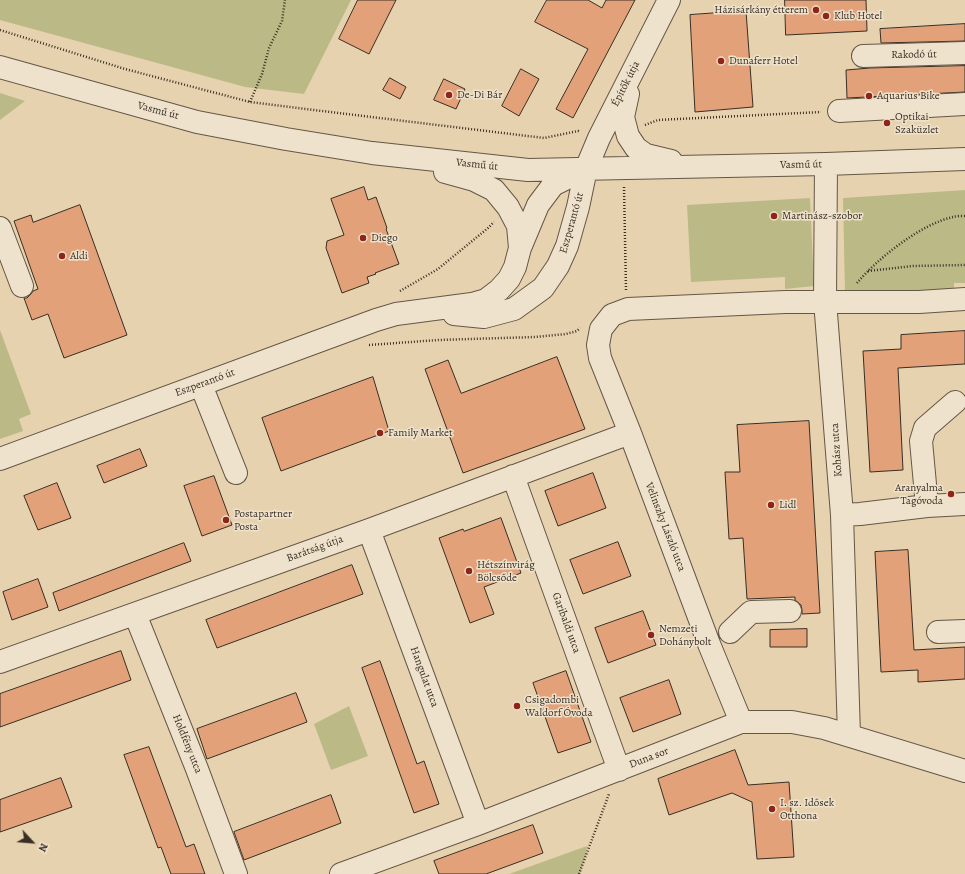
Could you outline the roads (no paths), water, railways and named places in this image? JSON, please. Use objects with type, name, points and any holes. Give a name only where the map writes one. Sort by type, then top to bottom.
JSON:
[{"type":"street","name":"Építők útja","points":[[586,169],[599,138],[669,0]]},
{"type":"street","name":"Rakodó út","points":[[863,56],[965,53]]},
{"type":"street","name":"Vasmű út","points":[[0,67],[198,122],[372,153],[528,170],[826,164],[965,159]]},
{"type":"street","points":[[632,73],[623,117],[628,136],[636,148],[646,155],[692,166]]},
{"type":"street","points":[[839,111],[965,104]]},
{"type":"street","name":"Eszperantó út","points":[[372,153],[474,180],[494,190],[508,207],[518,226],[520,248]]},
{"type":"street","name":"Kohász utca","points":[[826,164],[825,301],[842,515],[849,735]]},
{"type":"street","name":"Eszperantó út","points":[[0,459],[376,320],[411,311],[472,304],[486,300],[499,290],[515,267],[520,248],[538,204],[553,184],[586,169]]},
{"type":"street","name":"Eszperantó út","points":[[411,311],[484,317],[514,309],[543,288],[558,266],[567,246],[578,207],[586,169]]},
{"type":"street","points":[[0,228],[22,286]]},
{"type":"street","points":[[825,301],[919,302],[965,299]]},
{"type":"street","name":"Velinszky László utca","points":[[741,722],[709,644],[630,433],[600,358],[598,345],[601,329],[612,315],[628,309],[825,301]]},
{"type":"street","points":[[201,385],[236,473]]},
{"type":"street","points":[[927,506],[921,441],[925,428],[955,402]]},
{"type":"street","name":"Barátság útja","points":[[0,662],[369,530],[630,433]]},
{"type":"street","name":"Garibaldi utca","points":[[513,476],[619,770]]},
{"type":"street","points":[[842,515],[927,506],[965,504]]},
{"type":"street","name":"Hangulat utca","points":[[369,530],[478,824]]},
{"type":"street","points":[[730,632],[751,612],[790,611]]},
{"type":"street","name":"Holdfény utca","points":[[135,614],[197,769],[236,874]]},
{"type":"street","points":[[938,632],[965,631]]},
{"type":"street","name":"Duna sor","points":[[340,874],[478,824],[741,722],[792,722],[824,728],[965,771]]},
{"type":"place","name":"Házisárkány étterem","points":[[816,10]]},
{"type":"place","name":"Klub Hotel","points":[[826,16]]},
{"type":"place","name":"Dunaferr Hotel","points":[[721,61]]},
{"type":"place","name":"De-Di Bár","points":[[449,95]]},
{"type":"place","name":"Aquarius Bike","points":[[869,96]]},
{"type":"place","name":"Optikai Szaküzlet","points":[[887,123]]},
{"type":"place","name":"Martinász-szobor","points":[[774,216]]},
{"type":"place","name":"Diego","points":[[363,238]]},
{"type":"place","name":"Aldi","points":[[62,256]]},
{"type":"place","name":"Family Market","points":[[380,433]]},
{"type":"place","name":"Aranyalma Tagóvoda","points":[[951,494]]},
{"type":"place","name":"Lidl","points":[[771,505]]},
{"type":"place","name":"Postapartner Posta","points":[[226,520]]},
{"type":"place","name":"Hétszínvirág Bölcsőde","points":[[469,571]]},
{"type":"place","name":"Nemzeti Dohánybolt","points":[[651,635]]},
{"type":"place","name":"Csigadombi Waldorf Óvoda","points":[[517,706]]},
{"type":"place","name":"I. sz. Idősek Otthona","points":[[772,809]]}]
